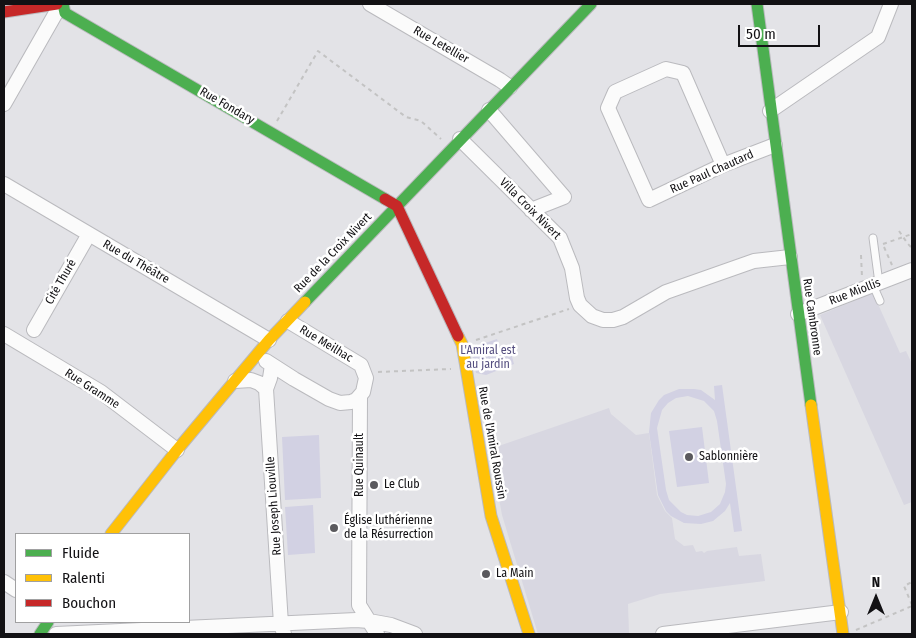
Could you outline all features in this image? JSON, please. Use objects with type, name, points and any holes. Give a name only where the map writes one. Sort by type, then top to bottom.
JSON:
[{"type":"street","points":[[4,12],[57,4]]},
{"type":"street","points":[[4,104],[62,4]]},
{"type":"street","name":"Rue Fondary","points":[[62,4],[65,13],[397,206]]},
{"type":"street","name":"Rue Letellier","points":[[370,4],[510,87]]},
{"type":"street","name":"Rue de la Croix Nivert","points":[[112,533],[176,450],[256,354],[591,4]]},
{"type":"street","name":"Rue Cambronne","points":[[757,4],[790,257],[841,612],[848,633]]},
{"type":"street","points":[[770,111],[878,37],[891,4]]},
{"type":"street","name":"Rue Paul Chautard","points":[[723,166],[683,74],[666,69],[615,92],[608,108],[648,200],[775,145]]},
{"type":"street","points":[[489,110],[564,197],[531,210]]},
{"type":"street","name":"Villa Croix Nivert","points":[[456,144],[560,238],[572,268],[576,298],[580,305],[592,316],[604,320],[624,317],[666,292],[754,261],[790,257]]},
{"type":"street","name":"Rue du Théâtre","points":[[4,184],[269,340]]},
{"type":"street","name":"Rue de l'Amiral Roussin","points":[[397,206],[462,344],[490,516],[529,634]]},
{"type":"street","name":"Cité Thuré","points":[[34,330],[89,234]]},
{"type":"street","name":"Rue Miollis","points":[[798,314],[871,283],[912,270]]},
{"type":"street","name":"Rue Meilhac","points":[[288,321],[352,359],[361,366],[365,373]]},
{"type":"street","name":"Rue Gramme","points":[[4,334],[100,392],[176,450]]},
{"type":"street","points":[[256,354],[322,395],[340,403],[350,402],[360,396],[366,385],[365,373]]},
{"type":"street","name":"Rue Joseph Liouville","points":[[272,365],[266,389],[282,629]]},
{"type":"street","points":[[235,381],[251,380],[259,383],[266,389]]},
{"type":"street","name":"Rue Quinault","points":[[360,396],[360,604],[377,634]]},
{"type":"street","points":[[4,582],[15,589]]},
{"type":"street","points":[[663,634],[841,612]]},
{"type":"street","points":[[56,634],[282,629],[370,621],[391,625],[415,634]]},
{"type":"street","points":[[40,634],[47,623]]},
{"type":"lane","points":[[873,238],[871,283],[880,301]]},
{"type":"path","points":[[270,131],[318,51],[406,118],[421,121],[456,144]]},
{"type":"path","points":[[899,231],[912,248]]},
{"type":"path","points":[[893,267],[883,244],[912,234]]},
{"type":"path","points":[[861,254],[871,283]]},
{"type":"path","points":[[471,341],[568,309]]},
{"type":"path","points":[[365,373],[466,369]]},
{"type":"path","points":[[848,633],[912,606],[904,586],[912,582]]},
{"type":"shaded area","points":[[873,293],[900,353],[906,351],[912,364],[912,502],[904,505],[820,315]]},
{"type":"shaded area","points":[[609,408],[611,414],[636,435],[649,433],[657,495],[665,511],[672,518],[675,539],[684,546],[693,545],[696,552],[702,551],[704,553],[737,547],[739,556],[761,554],[765,581],[660,594],[628,604],[629,634],[538,634],[502,515],[490,449]]},
{"type":"green space","name":"L'Amiral est au jardin","points":[[497,339],[503,356],[511,353],[514,364],[486,375],[476,373],[471,348]]},
{"type":"green space","points":[[722,385],[742,531],[734,532],[730,503],[725,511],[713,521],[701,524],[684,523],[666,511],[658,495],[649,432],[651,413],[664,395],[679,389],[701,390],[715,400],[714,386]],"holes":[[[688,396],[704,401],[714,411],[717,421],[726,484],[725,492],[720,504],[711,512],[698,516],[687,515],[681,512],[669,500],[657,428],[662,410],[676,398]]]},
{"type":"green space","name":"Sablonnière","points":[[702,427],[709,483],[677,487],[669,431]]},
{"type":"green space","points":[[319,435],[321,498],[285,500],[282,437]]},
{"type":"green space","points":[[313,505],[315,553],[288,555],[285,507]]},
{"type":"traffic: fast","points":[[63,4],[65,13],[385,199]]},
{"type":"traffic: fast","points":[[305,302],[591,4]]},
{"type":"traffic: fast","points":[[757,4],[811,405]]},
{"type":"traffic: fast","points":[[40,634],[47,623]]},
{"type":"traffic: slow","points":[[112,533],[177,450],[269,340],[305,302]]},
{"type":"traffic: slow","points":[[458,336],[462,344],[491,516],[529,634]]},
{"type":"traffic: slow","points":[[811,405],[843,634]]},
{"type":"traffic: jam","points":[[4,12],[57,4]]},
{"type":"traffic: jam","points":[[385,199],[397,206],[458,336]]},
{"type":"place","name":"Sablonnière","points":[[689,457]]},
{"type":"place","name":"Le Club","points":[[374,485]]},
{"type":"place","name":"Église luthérienne de la Résurrection","points":[[334,528]]},
{"type":"place","name":"La Main","points":[[486,574]]}]
